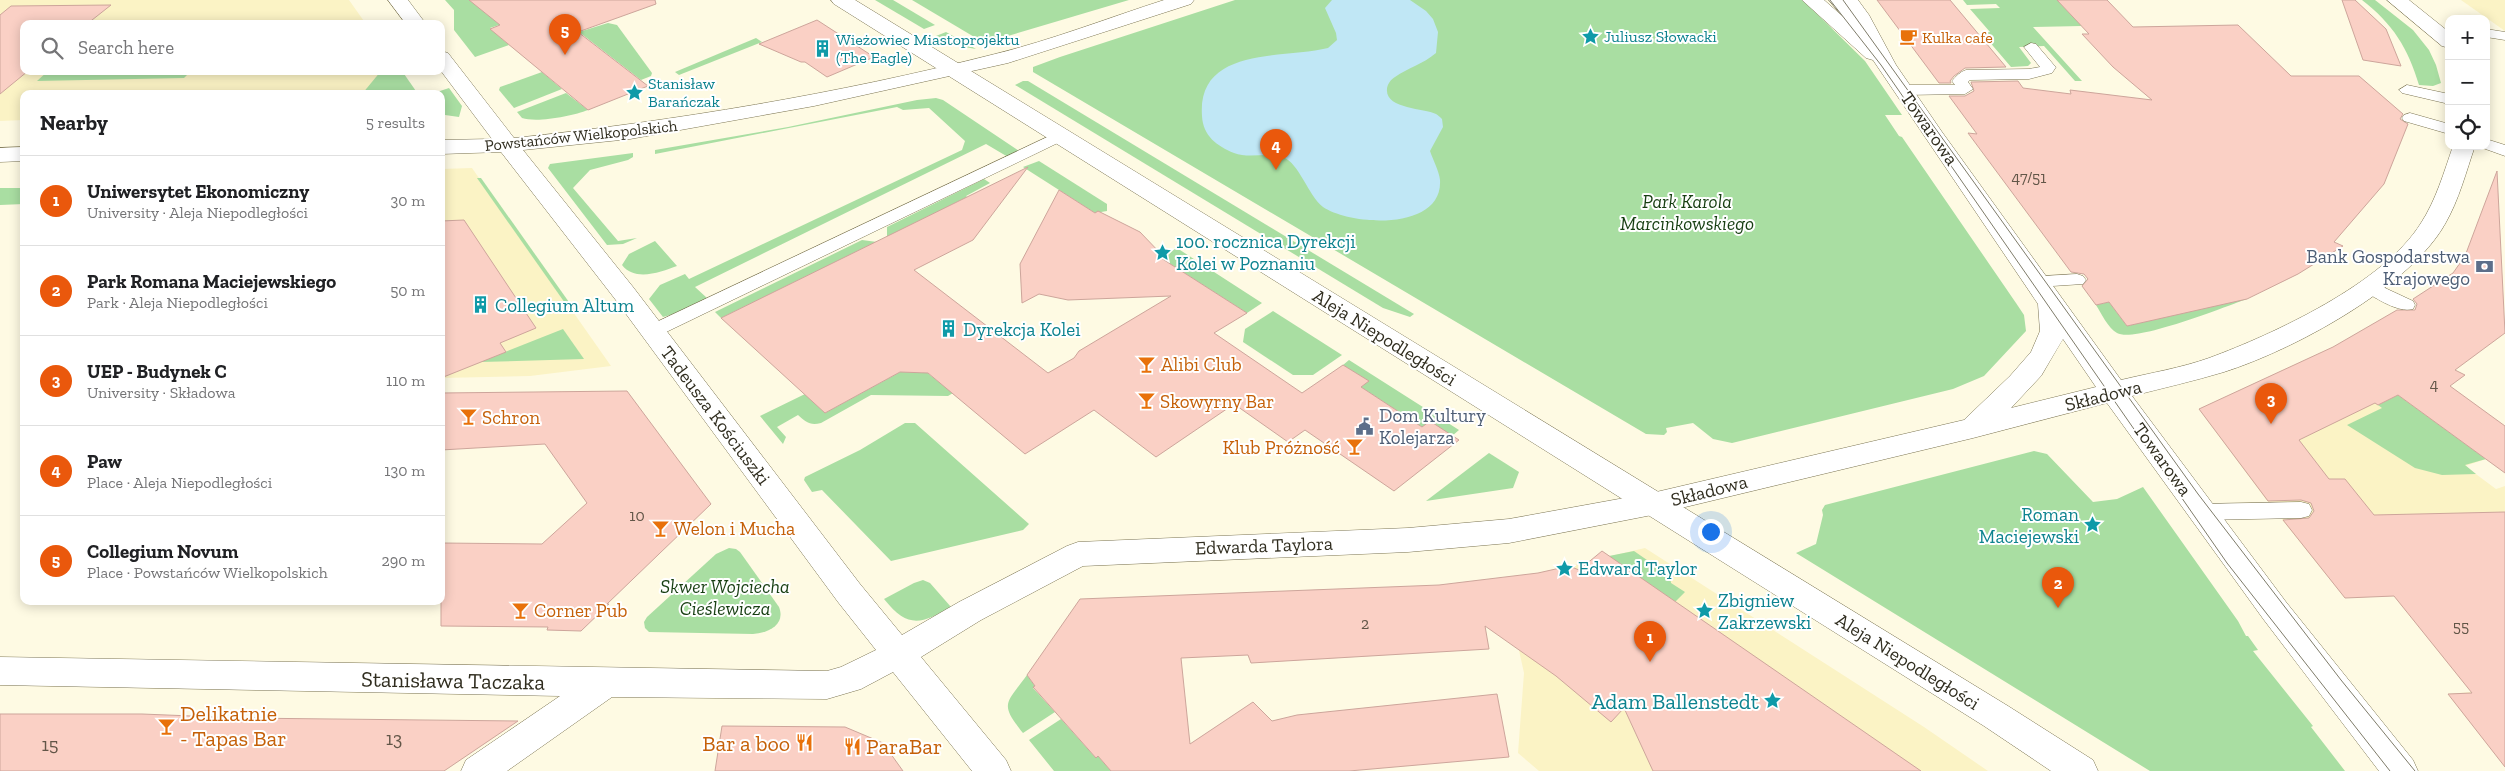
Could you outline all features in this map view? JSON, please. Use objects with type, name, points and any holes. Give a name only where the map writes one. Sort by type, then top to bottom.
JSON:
[{"type":"street","points":[[398,0],[413,20]]},
{"type":"street","name":"Aleja Niepodległości","points":[[842,0],[1996,716],[2080,771]]},
{"type":"street","name":"Powstańców Wielkopolskich","points":[[445,147],[509,145],[630,132],[774,108],[955,71],[1017,54],[1184,0]]},
{"type":"street","name":"Towarowa","points":[[1812,0],[1886,65]]},
{"type":"street","name":"Towarowa","points":[[1848,0],[1859,15],[1886,65],[2114,392],[2292,634],[2400,771]]},
{"type":"street","points":[[2398,0],[2444,35]]},
{"type":"street","name":"Tadeusza Kościuszki","points":[[445,62],[653,331],[849,593],[993,771]]},
{"type":"street","name":"Składowa","points":[[1652,504],[1973,428],[2190,373],[2243,355],[2296,330],[2370,286],[2401,263],[2427,234],[2450,187],[2463,150]]},
{"type":"street","points":[[0,155],[20,154]]},
{"type":"street","points":[[1973,428],[2025,376],[2042,354],[2050,339],[2054,326],[2043,290]]},
{"type":"street","name":"Edwarda Taylora","points":[[898,654],[970,611],[1078,554],[1408,540],[1509,531],[1652,504]]},
{"type":"street","name":"Stanisława Taczaka","points":[[0,671],[606,683],[827,685],[849,679],[898,654]]},
{"type":"street","points":[[479,771],[606,683]]},
{"type":"lane","name":"Towarowa","points":[[1836,0],[1852,18],[1886,65]]},
{"type":"lane","points":[[2490,34],[2505,36]]},
{"type":"lane","points":[[1903,90],[1965,89],[1960,81],[1966,75],[2030,74],[2047,70],[2048,67],[2031,47]]},
{"type":"lane","points":[[2406,90],[2445,98]]},
{"type":"lane","points":[[2410,118],[2445,128]]},
{"type":"lane","points":[[2490,133],[2505,137]]},
{"type":"lane","points":[[653,331],[1060,136]]},
{"type":"lane","points":[[2490,145],[2505,151]]},
{"type":"lane","points":[[2043,290],[2077,280]]},
{"type":"lane","points":[[2370,286],[2406,305]]},
{"type":"lane","points":[[2201,512],[2301,510]]},
{"type":"shaded area","points":[[0,0],[349,0],[363,20],[20,20],[20,75],[404,75],[414,90],[20,90],[20,120],[0,121]]},
{"type":"shaded area","points":[[2461,0],[2505,0],[2505,31],[2490,20],[2490,15],[2482,15]]},
{"type":"shaded area","points":[[472,168],[611,366],[530,376],[445,378],[445,169]]},
{"type":"shaded area","points":[[2333,347],[2486,459],[2465,466],[2496,489],[2505,486],[2505,767],[2448,694],[2471,692],[2394,596],[2345,598],[2268,502],[2199,409]]},
{"type":"shaded area","points":[[1645,548],[1924,727],[1988,771],[1539,771],[1518,753],[1524,673],[1503,578],[1538,573]]},
{"type":"green space","points":[[445,0],[472,0],[534,13],[490,28],[509,45],[475,57],[454,30],[454,10]]},
{"type":"green space","points":[[875,0],[893,0],[935,25],[924,29]]},
{"type":"green space","points":[[912,0],[1129,0],[991,41],[976,38]]},
{"type":"green space","name":"Park Karola Marcinkowskiego","points":[[1235,0],[1803,0],[1865,61],[1902,115],[1885,115],[2024,315],[2026,331],[1984,376],[1953,389],[1732,443],[1713,439],[1693,423],[1666,428],[1667,432],[1664,435],[1646,434],[1033,72],[1033,67],[1060,57]]},
{"type":"green space","points":[[1963,0],[2057,0],[2082,26],[2033,27],[2082,81],[2075,81],[2044,46],[2019,47],[2031,63],[2028,66],[2011,67],[1982,33],[1990,32],[1970,9],[2000,8],[1996,4],[1967,5]]},
{"type":"green space","points":[[2362,0],[2375,0],[2413,30],[2429,50],[2441,83],[2433,86],[2419,85],[2410,59],[2398,38],[2382,18]]},
{"type":"green space","points":[[608,23],[617,25],[652,73],[651,76],[641,80],[579,32]]},
{"type":"green space","points":[[946,32],[976,49],[953,45],[936,36]]},
{"type":"green space","points":[[756,38],[762,42],[679,75],[675,72]]},
{"type":"green space","points":[[542,72],[562,89],[514,108],[499,90],[500,87]]},
{"type":"green space","points":[[44,75],[187,75],[184,78],[37,81]]},
{"type":"green space","points":[[378,75],[405,75],[415,90],[365,90]]},
{"type":"green space","points":[[1028,81],[1414,314],[1410,317],[1383,308],[1015,85]]},
{"type":"green space","points":[[449,88],[462,106],[459,117],[445,115],[445,90],[443,90]]},
{"type":"green space","points":[[566,93],[588,110],[537,120],[522,118],[517,112]]},
{"type":"green space","points":[[936,98],[943,100],[1019,151],[1008,157],[986,144],[695,287],[707,298],[674,314],[663,317],[649,299],[660,285],[685,274],[689,279],[962,150],[965,141],[929,108],[903,110],[897,107],[655,154],[655,150],[788,127],[917,100]]},
{"type":"green space","points":[[633,153],[633,157],[628,160],[590,170],[573,188],[618,241],[637,238],[623,244],[607,245],[548,168],[550,164]]},
{"type":"green space","points":[[1039,161],[1107,204],[1107,211],[1095,213],[1023,167]]},
{"type":"green space","points":[[477,178],[481,178],[576,312],[572,313]]},
{"type":"green space","points":[[984,179],[990,183],[967,197],[887,237],[887,227]]},
{"type":"green space","points":[[0,188],[20,188],[20,204],[0,205]]},
{"type":"green space","points":[[862,240],[877,242],[721,318],[715,312]]},
{"type":"green space","points":[[655,241],[677,266],[656,273],[641,274],[627,270],[622,265],[629,254]]},
{"type":"green space","points":[[1173,249],[1180,250],[1262,303],[1247,313],[1161,258],[1166,255],[1163,253]]},
{"type":"green space","points":[[2245,297],[2247,299],[2180,323],[2127,335],[2114,331],[2096,305],[2109,302],[2127,326]]},
{"type":"green space","points":[[1273,311],[1342,355],[1313,375],[1293,375],[1243,342],[1245,329]]},
{"type":"green space","points":[[563,329],[584,359],[480,362]]},
{"type":"green space","points":[[1349,360],[1459,430],[1452,436],[1422,427],[1361,387],[1368,381],[1343,365]]},
{"type":"green space","points":[[902,371],[922,373],[925,371],[953,393],[948,396],[871,395],[817,424],[808,423],[798,415],[777,427],[786,437],[783,444],[760,416],[805,394],[825,413]]},
{"type":"green space","points":[[2398,395],[2486,459],[2465,465],[2476,474],[2442,475],[2415,468],[2347,425],[2382,408],[2378,405]]},
{"type":"green space","points":[[905,423],[915,423],[1029,524],[1023,530],[891,561],[822,490],[812,492],[804,480],[805,477],[860,450]]},
{"type":"green space","points":[[2034,451],[2047,454],[2093,502],[2117,499],[2143,487],[2238,621],[2246,636],[2248,636],[2258,650],[2253,651],[2313,726],[2311,727],[2345,771],[2150,771],[1796,553],[1816,544],[1823,515],[1822,510],[1825,505]]},
{"type":"green space","points":[[1489,453],[1519,472],[1513,488],[1426,501]]},
{"type":"green space","name":"Skwer Wojciecha Cieślewicza","points":[[729,548],[740,552],[779,607],[780,619],[774,627],[764,632],[753,634],[649,632],[645,628],[644,622],[647,617],[716,554]]},
{"type":"green space","points":[[1634,551],[1670,576],[1671,583],[1685,592],[1675,602],[1609,556]]},
{"type":"green space","points":[[923,580],[930,583],[951,607],[931,617],[915,621],[900,615],[884,599],[914,583]]},
{"type":"green space","points":[[1027,675],[1035,686],[1033,688],[1055,712],[1023,733],[1015,723],[1008,709],[1008,704],[1010,698]]},
{"type":"green space","points":[[1061,719],[1095,757],[1098,756],[1111,771],[1054,771],[1029,740]]},
{"type":"water","points":[[1332,0],[1410,0],[1426,11],[1433,19],[1438,32],[1436,53],[1394,78],[1387,87],[1388,96],[1398,104],[1436,114],[1442,119],[1443,127],[1430,151],[1440,180],[1437,197],[1427,208],[1412,216],[1393,220],[1373,220],[1354,218],[1336,213],[1323,207],[1318,202],[1289,160],[1271,155],[1240,155],[1234,153],[1212,139],[1205,129],[1202,116],[1204,93],[1213,77],[1228,67],[1247,60],[1328,48],[1337,40],[1336,33],[1325,8]]},
{"type":"building","points":[[469,0],[655,0],[656,4],[578,32],[648,86],[588,110],[490,29],[500,25]]},
{"type":"building","points":[[1877,0],[1950,0],[2006,67],[1965,68],[1954,76],[1950,81],[1951,83],[1939,83]]},
{"type":"building","points":[[2057,0],[2107,0],[2133,27],[2238,25],[2291,76],[2359,76],[2403,114],[2400,119],[2408,124],[2384,184],[2334,242],[2343,246],[2298,274],[2247,299],[2127,326],[2109,302],[2096,305],[2082,286],[2088,279],[2084,274],[2071,272],[1968,133],[1977,134],[1949,96],[1965,96],[1974,91],[1971,82],[2018,81],[2023,88],[2071,94],[2070,90],[2152,100],[2113,67],[2082,34],[2089,34]]},
{"type":"building","points":[[2342,0],[2355,0],[2386,29],[2401,66],[2363,60]]},
{"type":"building","points":[[111,5],[92,20],[20,20],[20,75],[23,75],[0,94],[0,15],[11,6]]},
{"type":"building","name":"Wieżowiec Miastoprojektu (The Eagle)","points":[[817,20],[874,57],[827,77],[805,62],[759,44]]},
{"type":"building","name":"Dyrekcja Kolei","points":[[1028,167],[973,240],[914,270],[1048,373],[1074,358],[1079,351],[1171,296],[1068,300],[1039,294],[1022,303],[1020,264],[1059,190],[1095,213],[1098,211],[1140,232],[1163,256],[1161,258],[1247,313],[1214,333],[1302,393],[1343,365],[1369,381],[1361,387],[1422,427],[1430,421],[1459,440],[1394,491],[1305,430],[1288,442],[1234,404],[1156,457],[1094,410],[1025,454],[928,373],[900,372],[825,413],[721,318]]},
{"type":"building","points":[[2497,171],[2505,333],[2455,370],[2465,375],[2450,386],[2505,426],[2505,473],[2398,395],[2378,405],[2375,403],[2299,440],[2329,479],[2345,479],[2374,515],[2505,512],[2505,767],[2448,694],[2472,693],[2394,596],[2345,598],[2283,520],[2309,518],[2314,511],[2311,503],[2301,500],[2268,501],[2199,409],[2333,347],[2397,310],[2415,310],[2417,304],[2413,299],[2453,273],[2465,256]]},
{"type":"building","name":"Collegium Altum","points":[[464,220],[536,328],[500,343],[506,352],[445,376],[445,221]]},
{"type":"building","points":[[627,391],[711,504],[581,631],[547,630],[548,627],[441,626],[441,605],[445,605],[445,543],[542,544],[587,503],[545,444],[445,450],[445,393]]},
{"type":"building","points":[[1602,551],[1921,771],[1653,771],[1624,708],[1611,722],[1556,676],[1485,626],[1489,649],[1251,663],[1248,655],[1181,658],[1190,744],[1253,702],[1272,721],[1297,715],[1497,694],[1509,757],[1349,771],[1111,771],[1098,756],[1096,758],[1033,687],[1035,686],[1027,675],[1080,599],[1439,585],[1538,573],[1569,566],[1579,570]]},
{"type":"building","points":[[0,714],[142,714],[241,718],[518,721],[444,771],[0,771]]},
{"type":"building","points":[[722,726],[845,727],[883,743],[903,771],[715,771]]},
{"type":"tram line","points":[[1830,0],[1881,65],[2227,563],[2390,771]]},
{"type":"tram line","points":[[1843,0],[2198,494],[2341,680],[2415,771]]},
{"type":"place","name":"Juliusz Słowacki","points":[[1590,36]]},
{"type":"place","name":"Kulka cafe","points":[[1908,37]]},
{"type":"place","name":"Wieżowiec Miastoprojektu (The Eagle)","points":[[822,48]]},
{"type":"place","name":"Collegium Novum","points":[[565,55]]},
{"type":"place","name":"Stanisław Barańczak","points":[[634,92]]},
{"type":"place","name":"Paw","points":[[1276,170]]},
{"type":"place","name":"100. rocznica Dyrekcji Kolei w Poznaniu","points":[[1162,252]]},
{"type":"place","name":"Bank Gospodarstwa Krajowego","points":[[2484,267]]},
{"type":"place","name":"Collegium Altum","points":[[481,305]]},
{"type":"place","name":"Dyrekcja Kolei","points":[[949,329]]},
{"type":"place","name":"Alibi Club","points":[[1147,364]]},
{"type":"place","name":"Skowyrny Bar","points":[[1146,401]]},
{"type":"place","name":"Schron","points":[[468,417]]},
{"type":"place","name":"UEP - Budynek C","points":[[2271,424]]},
{"type":"place","name":"Dom Kultury Kolejarza","points":[[1365,426]]},
{"type":"place","name":"Klub Próżność","points":[[1354,447]]},
{"type":"place","name":"Roman Maciejewski","points":[[2093,525]]},
{"type":"place","name":"Welon i Mucha","points":[[660,528]]},
{"type":"place","name":"Edward Taylor","points":[[1564,568]]},
{"type":"place","name":"Park Romana Maciejewskiego","points":[[2058,608]]},
{"type":"place","name":"Corner Pub","points":[[520,610]]},
{"type":"place","name":"Zbigniew Zakrzewski","points":[[1704,611]]},
{"type":"place","name":"Uniwersytet Ekonomiczny","points":[[1650,662]]},
{"type":"place","name":"Adam Ballenstedt","points":[[1773,701]]},
{"type":"place","name":"Delikatnie - Tapas Bar","points":[[166,726]]},
{"type":"place","name":"Bar a boo","points":[[804,743]]},
{"type":"place","name":"ParaBar","points":[[852,746]]}]
